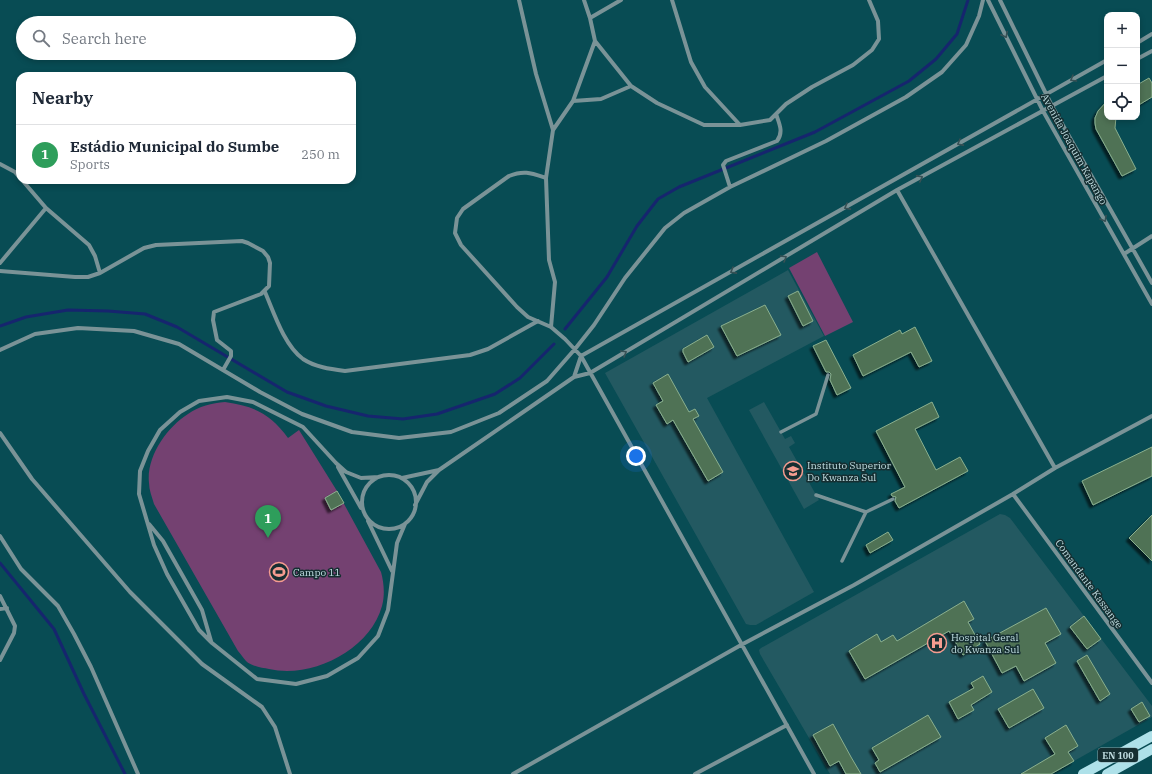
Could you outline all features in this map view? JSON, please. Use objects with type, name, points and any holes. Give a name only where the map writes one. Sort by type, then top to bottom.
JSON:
[{"type":"main road","name":"EN 100","points":[[1083,774],[1152,736]]},
{"type":"main road","name":"EN 100","points":[[1107,774],[1152,749]]},
{"type":"street","points":[[518,0],[536,74],[553,130],[546,178],[549,260],[555,282],[550,327]]},
{"type":"street","points":[[584,0],[595,41],[631,86],[657,103],[704,125],[740,126],[770,120],[786,104],[812,87],[853,65],[872,50],[879,39],[878,21],[869,0]]},
{"type":"street","points":[[590,18],[621,0]]},
{"type":"street","points":[[672,0],[691,62],[705,86],[740,126]]},
{"type":"street","points":[[0,350],[35,334],[42,333],[78,328],[134,331],[178,344],[302,414],[352,432],[399,438],[451,432],[499,413],[547,381],[594,325],[625,278],[665,228],[684,213],[729,185],[826,141],[906,97],[942,72],[966,45],[984,0]]},
{"type":"street","name":"Avenida Joaquim Kapango","points":[[988,0],[1037,100],[1152,304]]},
{"type":"street","name":"Avenida Joaquim Kapango","points":[[1000,0],[1052,106],[1152,283]]},
{"type":"street","points":[[1140,41],[1152,34]]},
{"type":"street","points":[[553,130],[573,101],[595,41]]},
{"type":"street","points":[[1140,57],[1152,51]]},
{"type":"street","points":[[574,376],[581,356],[1104,62]]},
{"type":"street","points":[[415,505],[427,482],[439,470],[574,376],[590,373],[897,190],[1104,78]]},
{"type":"street","points":[[573,101],[601,99],[631,86]]},
{"type":"street","points":[[729,185],[724,168],[726,161],[777,141],[780,137],[781,132],[776,114]]},
{"type":"street","points":[[0,164],[16,173]]},
{"type":"street","points":[[546,178],[526,172],[517,173],[510,176],[463,209],[457,218],[455,234],[461,245],[517,308],[528,317],[550,327],[565,338],[581,356],[814,774]]},
{"type":"street","points":[[25,184],[46,208],[89,245],[95,256],[100,273]]},
{"type":"street","points":[[897,190],[1055,468]]},
{"type":"street","points":[[0,264],[46,208]]},
{"type":"street","points":[[1124,254],[1152,236]]},
{"type":"street","points":[[0,271],[88,277],[100,273],[144,248],[156,245],[242,241],[263,251],[268,258],[270,263],[269,286],[265,292],[261,294],[214,312],[213,320],[217,340],[228,347],[231,351],[231,356],[222,370]]},
{"type":"street","points":[[265,292],[288,342],[303,359],[318,366],[345,371],[470,355],[488,349],[538,322]]},
{"type":"street","points":[[781,432],[816,414],[828,375]]},
{"type":"street","points":[[402,478],[413,490],[416,500],[412,515],[405,524],[397,543],[392,571],[388,610],[378,636],[358,658],[327,676],[296,684],[257,679],[212,643],[199,630],[167,574],[154,545],[139,494],[140,471],[148,451],[160,430],[180,412],[199,402],[227,397],[253,402],[303,427],[346,472],[361,478],[388,475],[402,478],[439,470]]},
{"type":"street","points":[[513,774],[741,645],[848,588],[1013,494],[1055,468],[1152,416]]},
{"type":"street","points":[[0,433],[32,478],[130,592],[202,664],[262,707],[275,727],[290,774]]},
{"type":"street","points":[[336,463],[372,524],[380,528],[388,529],[398,528],[405,524]]},
{"type":"street","points":[[379,477],[367,486],[362,498],[364,512],[392,571]]},
{"type":"street","name":"Comandante Kassange","points":[[1013,494],[1152,683]]},
{"type":"street","points":[[816,495],[866,512]]},
{"type":"street","points":[[842,561],[866,512],[894,499]]},
{"type":"street","points":[[147,522],[163,541],[202,610],[212,643]]},
{"type":"street","points":[[0,536],[21,570],[58,606],[91,667],[138,774]]},
{"type":"street","points":[[0,596],[16,626],[0,660]]},
{"type":"street","points":[[0,608],[7,608]]},
{"type":"street","points":[[695,774],[787,725]]},
{"type":"shaded area","points":[[817,252],[853,322],[825,336],[789,268]]},
{"type":"shaded area","points":[[788,270],[824,336],[707,398],[814,592],[756,625],[750,625],[746,624],[605,373]]},
{"type":"shaded area","points":[[225,402],[245,406],[261,412],[275,423],[288,438],[299,430],[337,491],[381,572],[384,598],[375,622],[365,636],[352,648],[337,658],[320,665],[303,670],[286,671],[260,667],[246,661],[238,651],[154,504],[149,483],[149,473],[154,453],[166,435],[180,420],[192,411],[206,405]]},
{"type":"shaded area","name":"Instituto Superior Do Kwanza Sul","points":[[764,402],[785,439],[791,436],[795,443],[789,447],[819,500],[804,509],[749,410]]},
{"type":"shaded area","name":"Hospital Geral do Kwanza Sul","points":[[1000,514],[1010,518],[1152,706],[1152,717],[1051,774],[830,774],[759,650]]},
{"type":"building","points":[[1149,78],[1152,83],[1152,97],[1140,104],[1140,84]]},
{"type":"building","points":[[1104,104],[1104,120],[1116,120],[1115,128],[1136,169],[1122,176],[1096,129],[1095,118],[1098,111]]},
{"type":"building","points":[[798,291],[813,321],[803,326],[788,296]]},
{"type":"building","points":[[765,305],[781,335],[737,356],[721,326]]},
{"type":"building","points":[[915,327],[932,361],[919,367],[911,352],[863,376],[853,355],[900,330],[902,334]]},
{"type":"building","points":[[707,335],[714,347],[688,362],[683,349]]},
{"type":"building","points":[[826,340],[851,388],[837,395],[830,380],[831,374],[826,372],[813,346]]},
{"type":"building","points":[[668,374],[689,412],[695,409],[699,416],[693,419],[723,472],[708,481],[673,420],[667,424],[656,405],[663,401],[653,383]]},
{"type":"building","points":[[932,402],[939,417],[915,429],[936,470],[960,457],[968,471],[899,508],[895,501],[896,497],[892,496],[891,494],[905,487],[876,431]]},
{"type":"building","points":[[1152,447],[1152,476],[1093,505],[1082,481]]},
{"type":"building","points":[[337,491],[344,503],[331,510],[325,498]]},
{"type":"building","points":[[1152,515],[1152,561],[1129,538]]},
{"type":"building","points":[[888,532],[893,540],[870,553],[866,545]]},
{"type":"building","points":[[964,601],[974,619],[968,622],[980,644],[963,655],[949,631],[865,679],[849,651],[877,634],[881,642],[893,635],[897,641]]},
{"type":"building","points":[[1046,608],[1061,634],[1045,643],[1056,663],[1024,681],[1016,666],[1002,673],[985,641]]},
{"type":"building","points":[[1084,616],[1101,639],[1087,649],[1070,627]]},
{"type":"building","points":[[1087,655],[1110,694],[1100,701],[1077,661]]},
{"type":"building","points":[[983,676],[992,692],[971,705],[974,710],[958,719],[949,702],[974,688],[971,683]]},
{"type":"building","points":[[1033,689],[1044,708],[1009,728],[998,709]]},
{"type":"building","points":[[1142,702],[1150,716],[1139,722],[1131,709]]},
{"type":"building","points":[[928,715],[941,737],[880,772],[875,763],[879,760],[872,748]]},
{"type":"building","points":[[833,724],[861,774],[846,774],[839,761],[830,766],[813,735]]},
{"type":"building","points":[[1066,725],[1078,746],[1068,752],[1074,761],[1051,774],[1021,774],[1055,754],[1045,738]]},
{"type":"waterway","points":[[565,329],[607,277],[637,226],[658,199],[679,187],[815,132],[909,81],[936,59],[957,34],[968,0]]},
{"type":"waterway","points":[[0,326],[26,317],[68,310],[145,314],[177,327],[287,392],[326,406],[368,416],[403,419],[437,414],[495,394],[520,378],[554,344]]},
{"type":"waterway","points":[[0,563],[54,629],[84,694],[125,774]]},
{"type":"place","name":"Instituto Superior Do Kwanza Sul","points":[[793,471]]},
{"type":"place","name":"Estádio Municipal do Sumbe","points":[[268,538]]},
{"type":"place","name":"Campo 11","points":[[279,572]]},
{"type":"place","name":"Hospital Geral do Kwanza Sul","points":[[937,643]]}]
